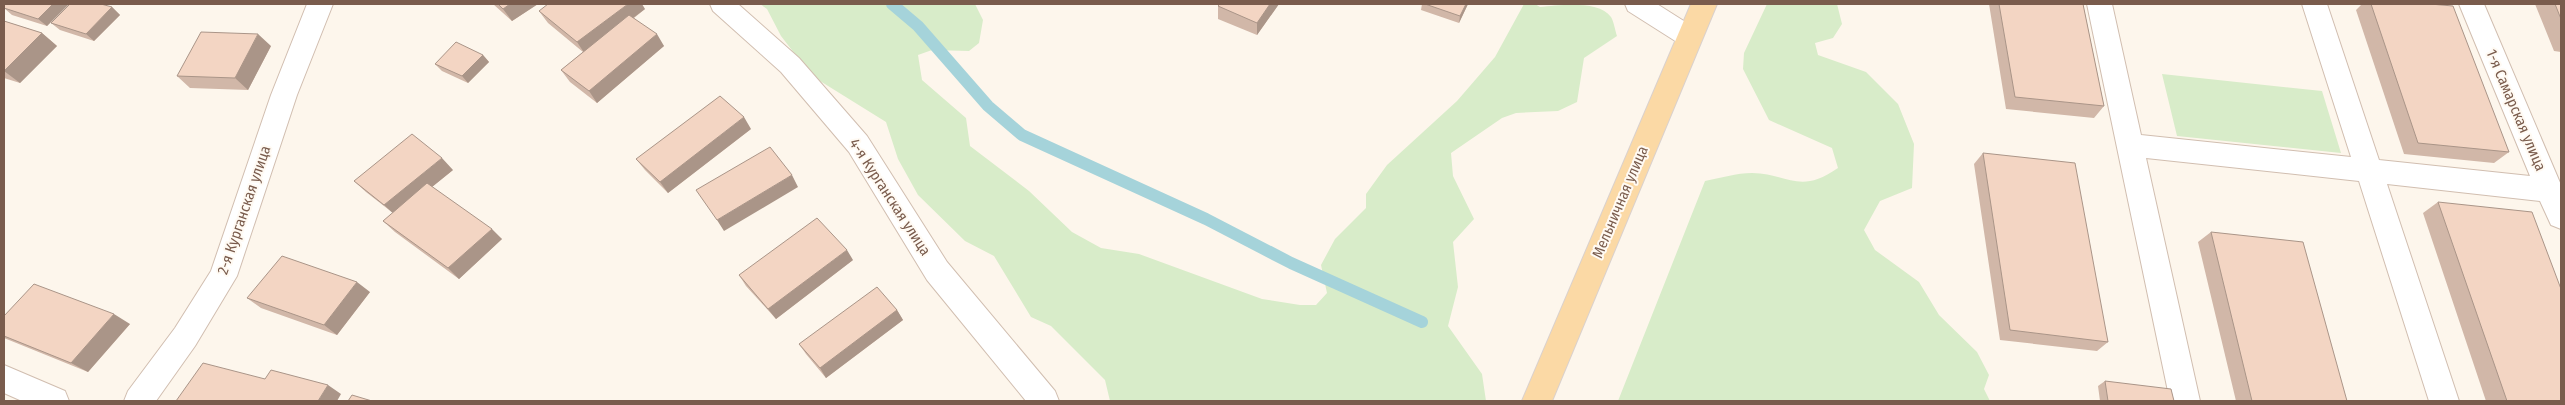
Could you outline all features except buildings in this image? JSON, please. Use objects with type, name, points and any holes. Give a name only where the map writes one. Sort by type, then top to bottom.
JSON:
[{"type":"main road","name":"Мельничная улица","points":[[1537,401],[1704,4]]},
{"type":"street","name":"2-я Курганская улица","points":[[139,401],[185,337],[223,276],[284,95],[320,4]]},
{"type":"street","name":"4-я Курганская улица","points":[[722,4],[790,65],[853,137],[937,270],[1044,401]]},
{"type":"street","points":[[1636,4],[1689,37]]},
{"type":"street","points":[[2099,4],[2185,401]]},
{"type":"street","points":[[2315,4],[2444,401]]},
{"type":"street","name":"1-я Самарская улица","points":[[2472,4],[2561,217]]},
{"type":"street","points":[[2130,145],[2550,190]]},
{"type":"street","points":[[4,379],[54,401]]},
{"type":"green space","points":[[760,4],[975,4],[983,20],[979,43],[969,51],[932,50],[918,55],[922,80],[966,118],[970,146],[1029,191],[1072,232],[1101,248],[1139,254],[1262,299],[1300,305],[1316,305],[1327,293],[1321,265],[1335,239],[1366,208],[1366,194],[1387,165],[1457,101],[1495,57],[1524,4],[1535,4],[1540,7],[1578,5],[1598,8],[1611,17],[1617,36],[1584,58],[1577,102],[1558,111],[1516,113],[1502,118],[1451,153],[1453,176],[1474,219],[1453,242],[1458,287],[1448,326],[1482,374],[1486,401],[1110,401],[1105,380],[1051,326],[1031,317],[994,256],[965,241],[918,195],[898,159],[886,122],[812,76],[781,36],[767,9]]},
{"type":"green space","points":[[1767,4],[1837,4],[1842,24],[1833,38],[1815,43],[1818,55],[1866,72],[1898,104],[1914,144],[1912,188],[1880,201],[1864,230],[1875,250],[1919,282],[1939,315],[1977,352],[1989,375],[1984,389],[1990,401],[1618,401],[1705,181],[1752,173],[1804,182],[1825,176],[1838,168],[1832,148],[1769,120],[1743,69],[1744,53]]},
{"type":"green space","points":[[2162,74],[2322,91],[2341,153],[2177,136]]},
{"type":"waterway","points":[[892,4],[918,26],[988,106],[1022,135],[1206,219],[1291,263],[1422,322]]}]
